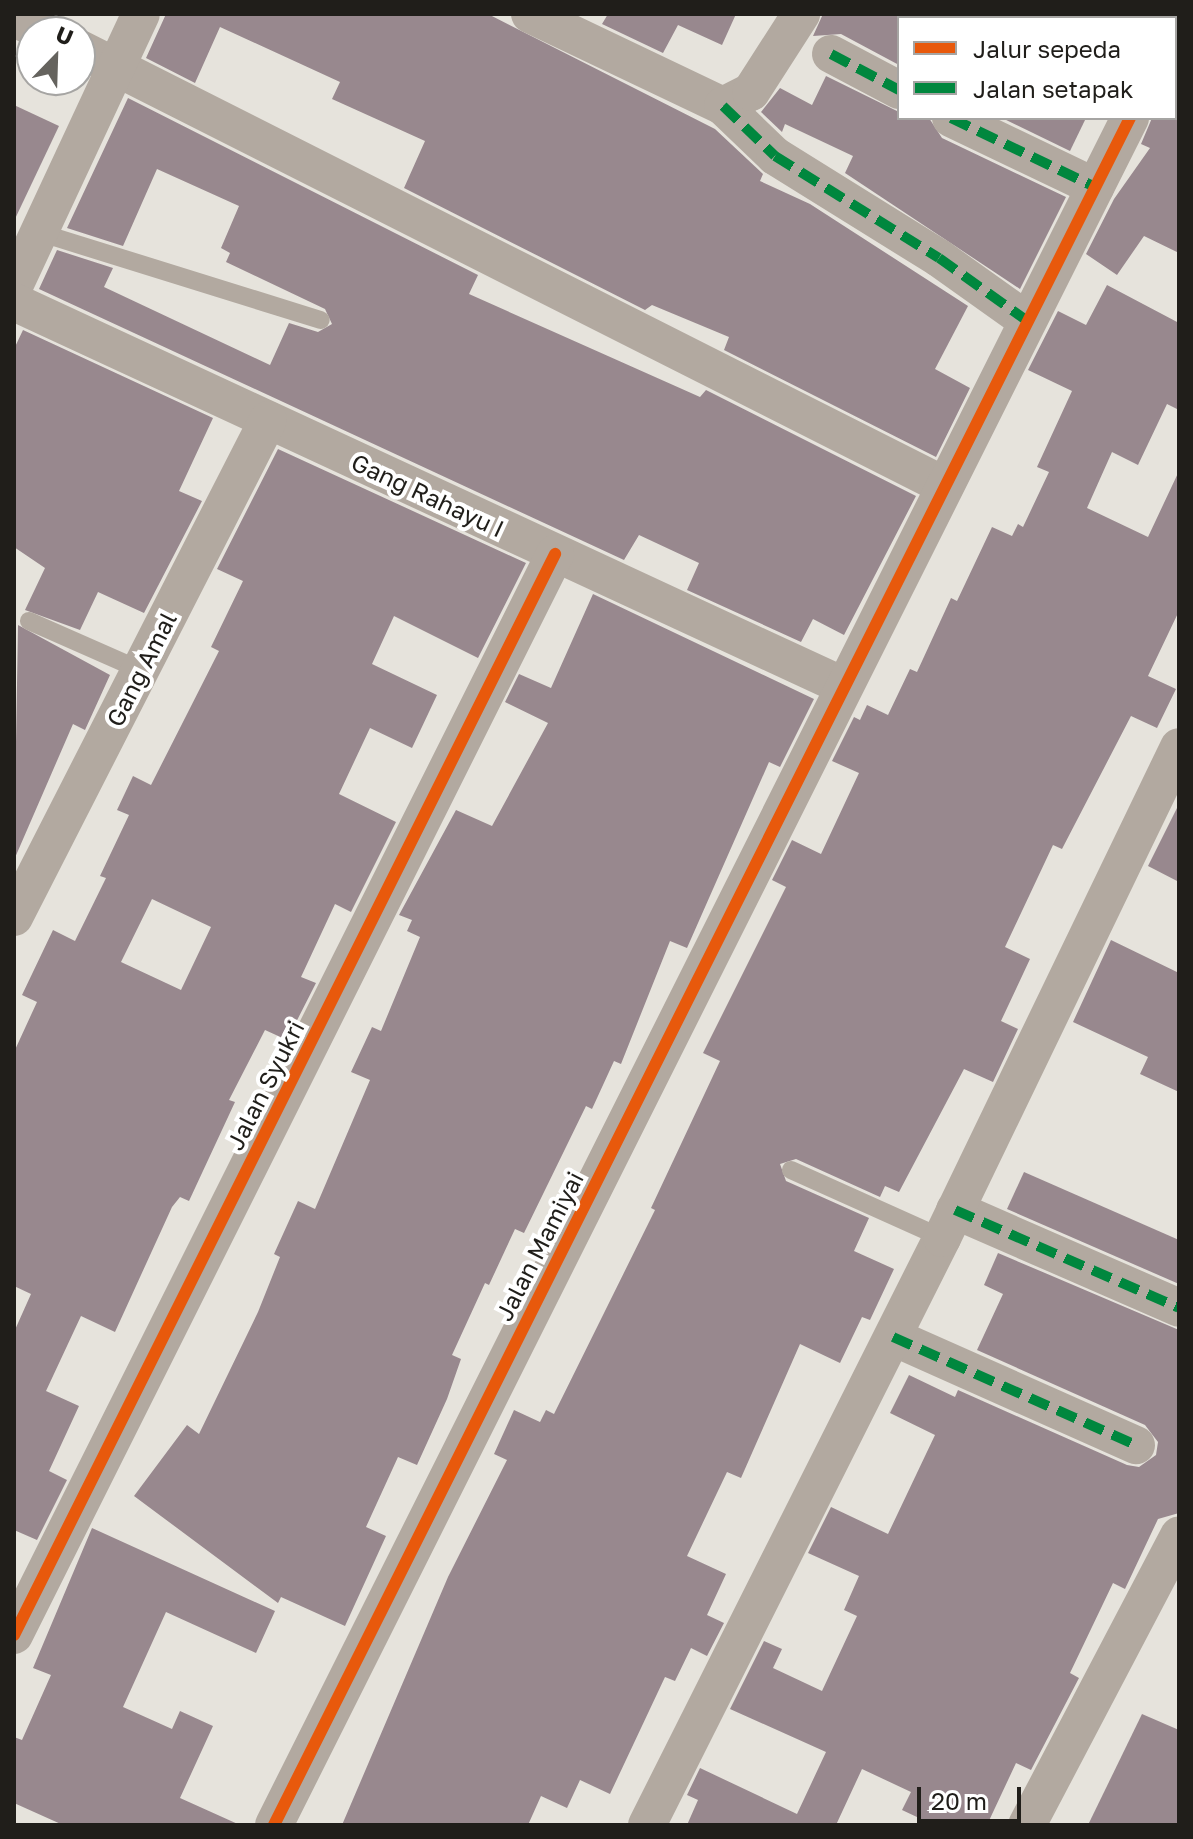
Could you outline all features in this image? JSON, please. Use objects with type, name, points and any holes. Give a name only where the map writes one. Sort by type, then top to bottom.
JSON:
[{"type":"street","points":[[14,286],[141,14]]},
{"type":"street","points":[[530,14],[723,106],[775,156],[939,258],[1026,320]]},
{"type":"street","points":[[723,106],[751,92],[801,14]]},
{"type":"street","points":[[831,54],[897,89]]},
{"type":"street","points":[[96,56],[521,275],[943,485]]},
{"type":"street","points":[[955,120],[1095,187]]},
{"type":"street","name":"Jalan Mamiyai","points":[[274,1825],[943,485],[1129,120]]},
{"type":"street","name":"Gang Rahayu I","points":[[14,302],[843,686]]},
{"type":"street","name":"Gang Amal","points":[[14,917],[268,420]]},
{"type":"street","name":"Jalan Syukri","points":[[14,1635],[555,554]]},
{"type":"street","points":[[647,1825],[893,1337],[1179,747]]},
{"type":"street","points":[[948,1224],[1179,1308]]},
{"type":"street","points":[[893,1337],[1136,1445]]},
{"type":"street","points":[[1027,1825],[1179,1535]]},
{"type":"lane","points":[[38,232],[321,320]]},
{"type":"lane","points":[[29,621],[140,670]]},
{"type":"lane","points":[[791,1170],[948,1224]]},
{"type":"building","points":[[166,14],[488,14],[715,129],[763,174],[760,181],[810,204],[968,306],[935,369],[970,388],[936,457],[724,350],[729,337],[652,305],[645,310],[404,188],[425,141],[332,99],[340,82],[220,27],[195,83],[146,58]]},
{"type":"building","points":[[608,14],[736,14],[722,45],[678,25],[663,53],[602,24]]},
{"type":"building","points":[[823,14],[899,14],[897,64],[841,34],[813,36]]},
{"type":"building","points":[[826,76],[897,111],[897,120],[930,120],[942,138],[1066,197],[1020,289],[845,173],[853,156],[785,124],[782,132],[761,112],[780,88],[812,105]]},
{"type":"building","points":[[128,98],[478,275],[469,294],[700,397],[706,390],[916,496],[844,635],[813,619],[801,642],[687,590],[699,563],[639,535],[624,560],[39,289],[57,250],[113,268],[104,287],[270,365],[289,323],[318,332],[332,324],[325,309],[226,262],[230,253],[221,248],[239,206],[157,169],[123,246],[67,228]]},
{"type":"building","points":[[14,105],[59,126],[14,221]]},
{"type":"building","points":[[1179,107],[1179,253],[1144,236],[1117,275],[1086,254],[1114,199],[1150,148],[1141,144],[1151,120],[1177,120]]},
{"type":"building","points":[[1006,120],[1085,120],[1070,151]]},
{"type":"building","points":[[1107,285],[1179,323],[1179,410],[1167,404],[1138,465],[1112,452],[1087,508],[1148,537],[1179,471],[1179,611],[1148,676],[1176,689],[1157,728],[1131,716],[1062,849],[1053,845],[1005,947],[1030,959],[1001,1021],[1018,1029],[993,1082],[964,1069],[899,1192],[885,1186],[880,1197],[796,1159],[780,1164],[786,1181],[869,1218],[854,1251],[894,1269],[870,1320],[862,1317],[840,1363],[800,1344],[741,1478],[727,1472],[687,1556],[726,1574],[707,1615],[724,1623],[707,1656],[691,1648],[675,1681],[665,1677],[610,1794],[580,1780],[567,1808],[541,1796],[528,1825],[342,1825],[448,1577],[507,1460],[494,1454],[514,1410],[540,1422],[546,1410],[554,1414],[655,1210],[651,1208],[720,1061],[703,1053],[786,887],[772,880],[792,840],[821,854],[859,773],[832,761],[854,717],[860,720],[867,705],[888,715],[910,669],[917,672],[951,598],[957,601],[992,527],[1012,536],[1018,524],[1023,527],[1049,472],[1037,467],[1072,391],[1028,370],[1058,311],[1086,325]]},
{"type":"building","points":[[23,330],[213,418],[179,491],[202,501],[144,613],[98,592],[80,630],[25,610],[45,568],[14,547],[14,349]]},
{"type":"building","points":[[278,449],[526,563],[478,658],[394,616],[372,664],[437,695],[412,748],[370,728],[339,794],[396,822],[351,912],[335,904],[301,977],[316,983],[287,1040],[265,1030],[229,1100],[235,1102],[189,1201],[180,1197],[172,1207],[115,1332],[81,1316],[46,1391],[79,1406],[49,1471],[67,1480],[37,1540],[14,1530],[14,1332],[31,1294],[14,1286],[14,1052],[37,1002],[22,995],[53,930],[75,941],[106,878],[100,876],[129,815],[117,810],[133,776],[151,785],[219,651],[211,647],[243,581],[217,569]],"holes":[[[152,899],[211,927],[181,990],[121,962]]]},
{"type":"building","points":[[593,594],[814,699],[780,767],[769,762],[687,948],[670,941],[621,1064],[614,1061],[592,1109],[586,1106],[524,1233],[515,1229],[489,1285],[485,1283],[452,1355],[461,1359],[447,1399],[417,1465],[398,1457],[366,1527],[386,1536],[345,1626],[281,1597],[278,1603],[134,1496],[187,1425],[199,1434],[258,1312],[280,1257],[274,1254],[298,1201],[315,1209],[370,1080],[351,1072],[372,1027],[381,1031],[420,937],[407,931],[412,920],[399,915],[456,810],[492,826],[548,723],[505,702],[519,674],[551,688]]},
{"type":"building","points":[[18,625],[110,675],[85,730],[73,724],[14,860]]},
{"type":"building","points":[[1179,804],[1179,882],[1148,866]]},
{"type":"building","points":[[1111,940],[1179,973],[1179,1092],[1140,1074],[1148,1057],[1073,1022]]},
{"type":"building","points":[[1024,1172],[1179,1240],[1179,1284],[1007,1209]]},
{"type":"building","points":[[998,1253],[1179,1330],[1179,1513],[1158,1519],[1125,1589],[1113,1583],[1070,1673],[1079,1678],[1031,1770],[1016,1763],[987,1825],[934,1825],[902,1810],[911,1792],[862,1769],[836,1825],[687,1825],[698,1800],[687,1795],[700,1768],[797,1814],[826,1752],[730,1709],[764,1641],[782,1649],[773,1668],[822,1691],[857,1616],[844,1610],[859,1576],[808,1553],[831,1507],[888,1534],[935,1435],[890,1413],[909,1375],[955,1397],[958,1390],[1127,1465],[1139,1467],[1156,1455],[1158,1442],[1145,1425],[977,1350],[1003,1294],[984,1285]]},
{"type":"building","points":[[92,1528],[275,1611],[256,1653],[166,1612],[123,1707],[172,1729],[180,1711],[213,1726],[180,1798],[240,1825],[63,1825],[14,1803],[14,1737],[22,1740],[51,1675],[33,1668]]},
{"type":"building","points":[[1142,1714],[1179,1730],[1179,1825],[1088,1825]]},
{"type":"marked path","points":[[831,54],[897,89]]},
{"type":"marked path","points":[[723,106],[775,156],[939,258],[1026,320]]},
{"type":"marked path","points":[[955,120],[1095,187]]},
{"type":"marked path","points":[[955,1210],[1179,1308]]},
{"type":"marked path","points":[[893,1337],[1136,1445]]},
{"type":"cycle path","points":[[274,1825],[1129,120]]},
{"type":"cycle path","points":[[14,1635],[555,554]]}]
